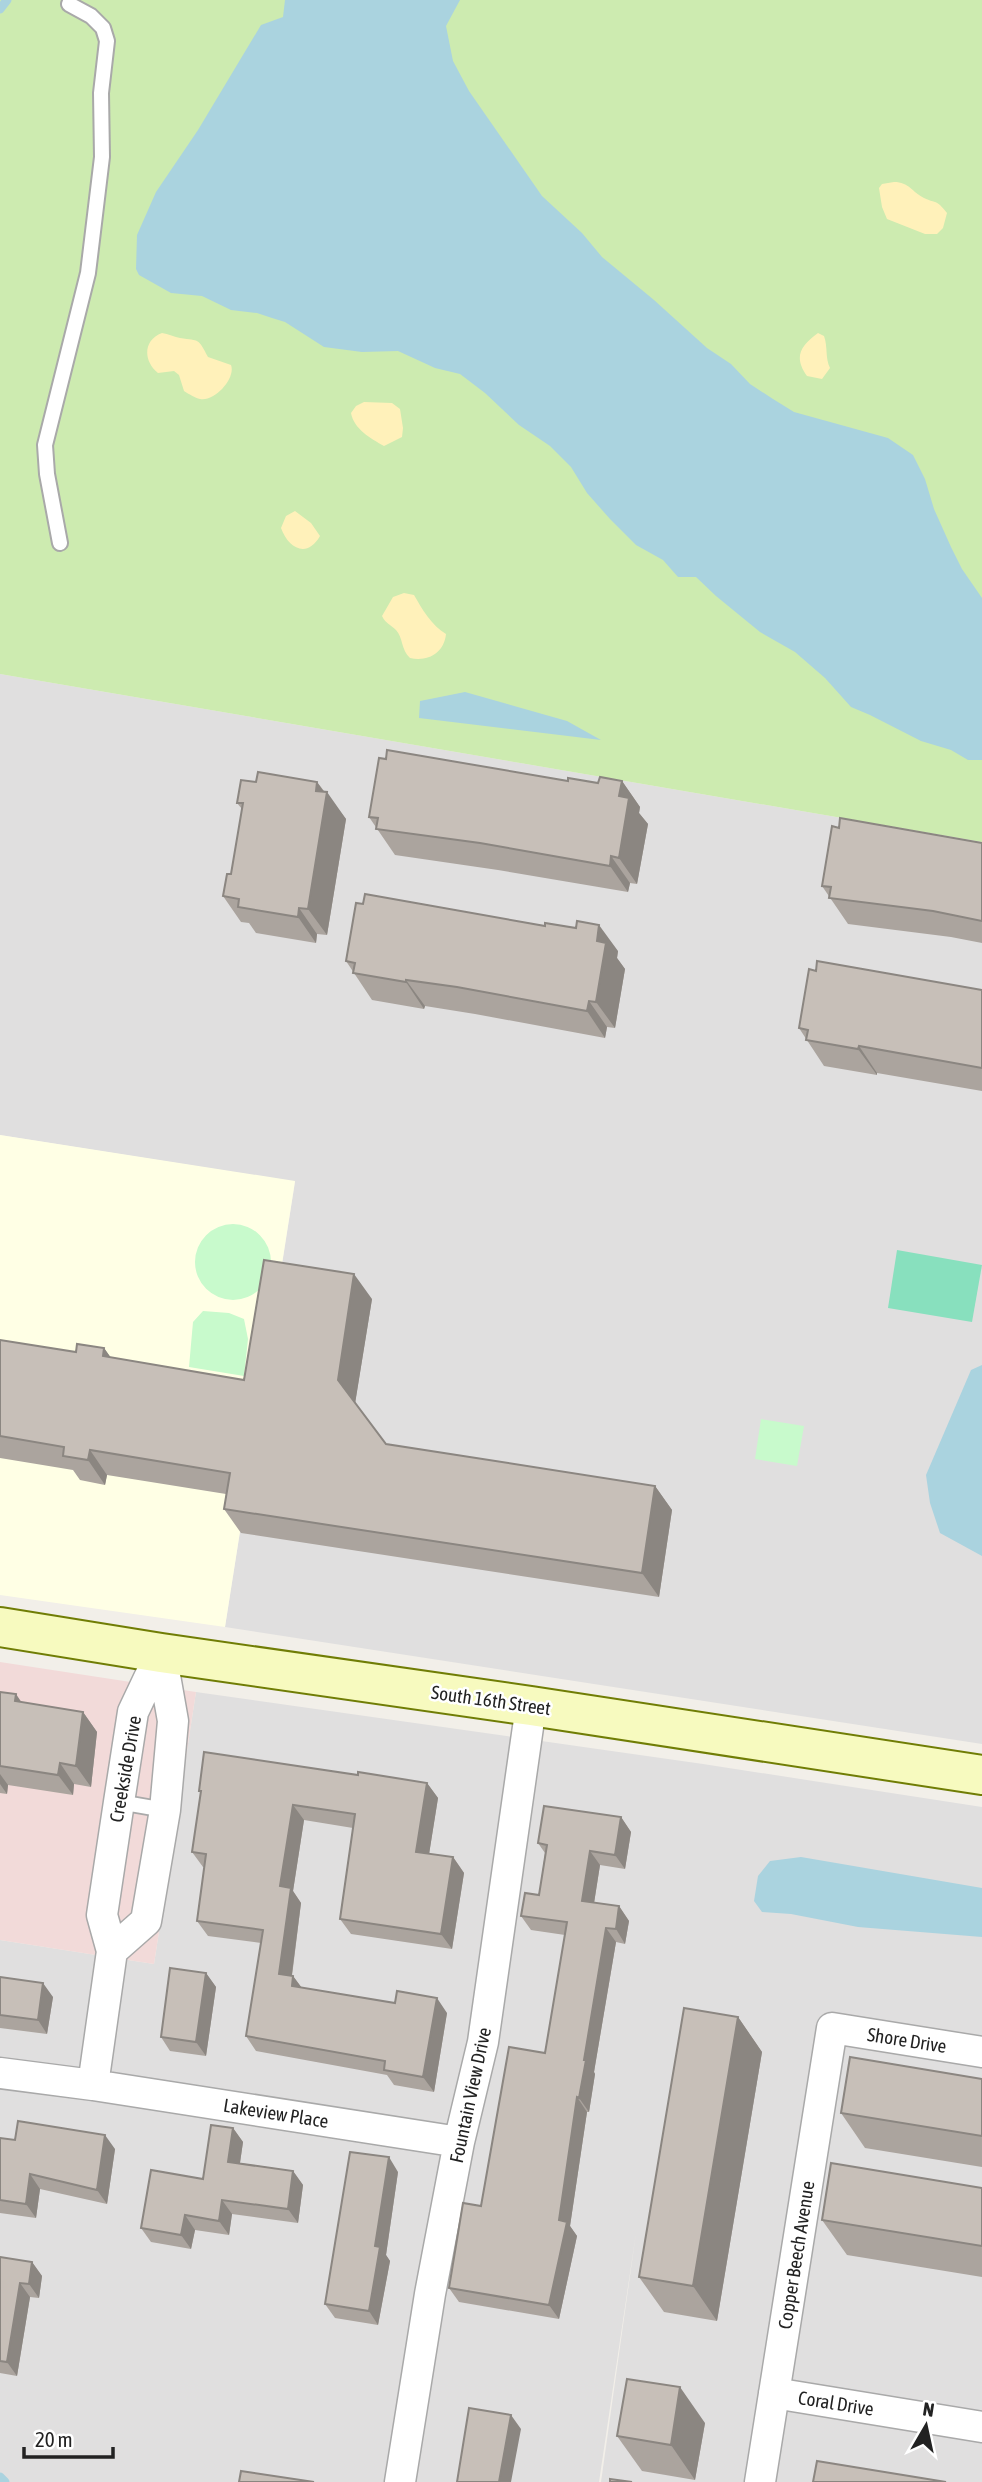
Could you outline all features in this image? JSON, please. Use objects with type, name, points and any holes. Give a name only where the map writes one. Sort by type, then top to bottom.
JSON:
[{"type":"main road","name":"South 16th Street","points":[[0,1628],[982,1775]]},
{"type":"street","name":"Creekside Drive","points":[[93,2085],[111,1951],[102,1915],[133,1712],[161,1653]]},
{"type":"street","name":"Creekside Drive","points":[[111,1951],[146,1920],[165,1810],[173,1721],[161,1653]]},
{"type":"street","name":"Fountain View Drive","points":[[400,2482],[430,2294],[459,2142],[483,2042],[531,1706]]},
{"type":"street","name":"Shore Drive","points":[[832,2028],[982,2052]]},
{"type":"street","name":"Copper Beech Avenue","points":[[760,2482],[832,2028]]},
{"type":"street","points":[[0,2073],[93,2085]]},
{"type":"street","name":"Lakeview Place","points":[[93,2085],[459,2142]]},
{"type":"street","name":"Coral Drive","points":[[774,2393],[982,2427]]},
{"type":"lane","points":[[60,543],[47,474],[45,445],[88,273],[103,157],[101,93],[107,56],[107,41],[103,28],[91,16],[69,4]]},
{"type":"lane","points":[[119,1802],[165,1810]]},
{"type":"shaded area","points":[[0,674],[982,842],[982,1744],[225,1627],[295,1182],[0,1135]]},
{"type":"shaded area","points":[[0,1135],[295,1181],[225,1627],[0,1595]]},
{"type":"shaded area","points":[[0,1662],[196,1692],[154,1964],[0,1940]]},
{"type":"shaded area","points":[[196,1692],[703,1764],[982,1807],[982,2482],[601,2482],[636,2233],[599,2482],[0,2482],[0,1940],[154,1964]]},
{"type":"green space","points":[[0,0],[982,0],[982,842],[0,674]]},
{"type":"green space","points":[[233,1224],[248,1227],[260,1235],[268,1247],[271,1262],[268,1277],[260,1289],[248,1297],[233,1300],[218,1297],[206,1289],[198,1277],[195,1262],[198,1247],[206,1235],[218,1227]]},
{"type":"green space","points":[[897,1250],[982,1265],[972,1322],[888,1308]]},
{"type":"green space","points":[[203,1311],[229,1313],[244,1319],[248,1339],[244,1376],[189,1367],[193,1322]]},
{"type":"green space","points":[[761,1419],[804,1426],[797,1466],[755,1459]]},
{"type":"sand","points":[[894,182],[907,185],[920,196],[936,202],[947,213],[943,228],[937,234],[925,234],[887,219],[879,188],[882,184]]},
{"type":"sand","points":[[162,333],[198,342],[208,357],[231,365],[230,376],[223,388],[212,397],[200,399],[184,391],[179,375],[174,371],[158,373],[150,363],[147,351],[151,341]]},
{"type":"sand","points":[[818,333],[824,336],[830,368],[822,379],[807,376],[800,363],[803,347]]},
{"type":"sand","points":[[364,402],[392,403],[400,409],[402,437],[384,446],[363,433],[355,424],[351,413],[356,406]]},
{"type":"sand","points":[[295,511],[311,523],[320,536],[315,543],[304,549],[288,541],[281,528],[286,516]]},
{"type":"sand","points":[[404,593],[414,595],[432,622],[446,634],[445,641],[434,655],[423,659],[410,658],[398,633],[382,616],[393,597]]},
{"type":"water","points":[[285,0],[460,0],[446,26],[453,61],[469,91],[542,196],[582,233],[602,257],[707,348],[731,364],[750,384],[773,399],[794,412],[888,438],[913,455],[951,547],[982,598],[982,760],[968,760],[951,750],[921,741],[851,707],[825,678],[795,652],[760,632],[696,577],[678,577],[663,560],[636,545],[587,493],[571,467],[550,446],[519,425],[460,374],[435,368],[398,351],[362,352],[324,347],[285,322],[257,313],[231,310],[202,296],[171,293],[139,275],[136,269],[137,235],[156,192],[198,130],[261,25],[283,17]]},
{"type":"water","points":[[465,692],[567,721],[601,740],[419,718],[420,701]]},
{"type":"water","points":[[982,1365],[982,1556],[940,1533],[930,1503],[926,1475],[971,1370]]},
{"type":"water","points":[[801,1857],[982,1888],[982,1937],[858,1927],[791,1914],[762,1912],[754,1901],[758,1876],[770,1861]]},
{"type":"building","points":[[387,750],[568,781],[568,778],[598,783],[600,777],[622,781],[619,796],[629,798],[619,858],[611,856],[610,866],[480,843],[376,829],[378,818],[369,817],[379,758],[386,759]]},
{"type":"building","points":[[258,772],[317,782],[316,791],[327,792],[308,909],[299,908],[298,917],[238,907],[239,899],[223,896],[227,874],[231,874],[243,803],[237,803],[241,780],[256,782]]},
{"type":"building","points":[[840,818],[982,843],[982,921],[933,911],[829,898],[831,887],[822,886],[832,826],[839,828]]},
{"type":"building","points":[[365,894],[545,926],[545,923],[576,928],[577,921],[599,925],[597,941],[606,943],[596,1002],[589,1001],[587,1011],[457,987],[353,973],[355,963],[346,961],[356,903],[363,904]]},
{"type":"building","points":[[817,961],[982,990],[982,1068],[859,1046],[858,1049],[806,1040],[808,1030],[799,1028],[809,969],[816,971]]},
{"type":"building","points":[[264,1260],[354,1274],[338,1380],[386,1444],[655,1486],[642,1573],[224,1509],[230,1473],[90,1450],[88,1460],[63,1456],[64,1447],[0,1436],[0,1340],[76,1352],[77,1344],[104,1348],[103,1356],[244,1380]]},
{"type":"building","points":[[0,1692],[16,1694],[15,1701],[83,1712],[76,1766],[60,1763],[58,1775],[0,1766]]},
{"type":"building","points":[[204,1752],[427,1783],[416,1852],[453,1857],[441,1934],[340,1919],[355,1814],[293,1805],[280,1886],[291,1888],[279,1974],[293,1976],[292,1986],[395,2003],[397,1991],[437,1998],[423,2077],[384,2070],[385,2061],[246,2036],[263,1930],[197,1921],[206,1854],[192,1852]]},
{"type":"building","points":[[544,1806],[621,1817],[615,1855],[590,1851],[582,1901],[619,1906],[616,1929],[606,1928],[559,2220],[567,2222],[549,2305],[449,2288],[463,2203],[481,2206],[509,2047],[545,2053],[567,1922],[521,1916],[525,1893],[539,1895],[547,1845],[538,1843]]},
{"type":"building","points":[[170,1968],[206,1973],[196,2042],[161,2037]]},
{"type":"building","points":[[0,1977],[43,1983],[38,2020],[0,2015]]},
{"type":"building","points":[[684,2008],[738,2017],[693,2286],[639,2277]]},
{"type":"building","points":[[850,2057],[982,2079],[982,2136],[841,2113]]},
{"type":"building","points":[[18,2121],[105,2135],[97,2190],[30,2174],[26,2204],[0,2200],[0,2138],[15,2140]]},
{"type":"building","points":[[211,2125],[233,2128],[228,2162],[293,2171],[288,2209],[222,2200],[219,2221],[185,2215],[181,2235],[141,2228],[151,2170],[203,2179]]},
{"type":"building","points":[[350,2152],[389,2157],[375,2246],[380,2247],[369,2311],[325,2304]]},
{"type":"building","points":[[831,2163],[982,2188],[982,2246],[822,2220]]},
{"type":"building","points":[[0,2257],[32,2262],[29,2284],[20,2283],[7,2362],[0,2361]]},
{"type":"building","points":[[627,2379],[680,2387],[671,2445],[617,2436]]},
{"type":"building","points":[[469,2408],[511,2415],[499,2482],[457,2482]]},
{"type":"building","points":[[817,2461],[946,2482],[813,2482]]},
{"type":"building","points":[[241,2471],[314,2482],[239,2482]]},
{"type":"building","points":[[610,2479],[632,2482],[610,2482]]},
{"type":"waterway","points":[[0,9],[7,0]]},
{"type":"waterway","points":[[0,2477],[5,2482]]}]
